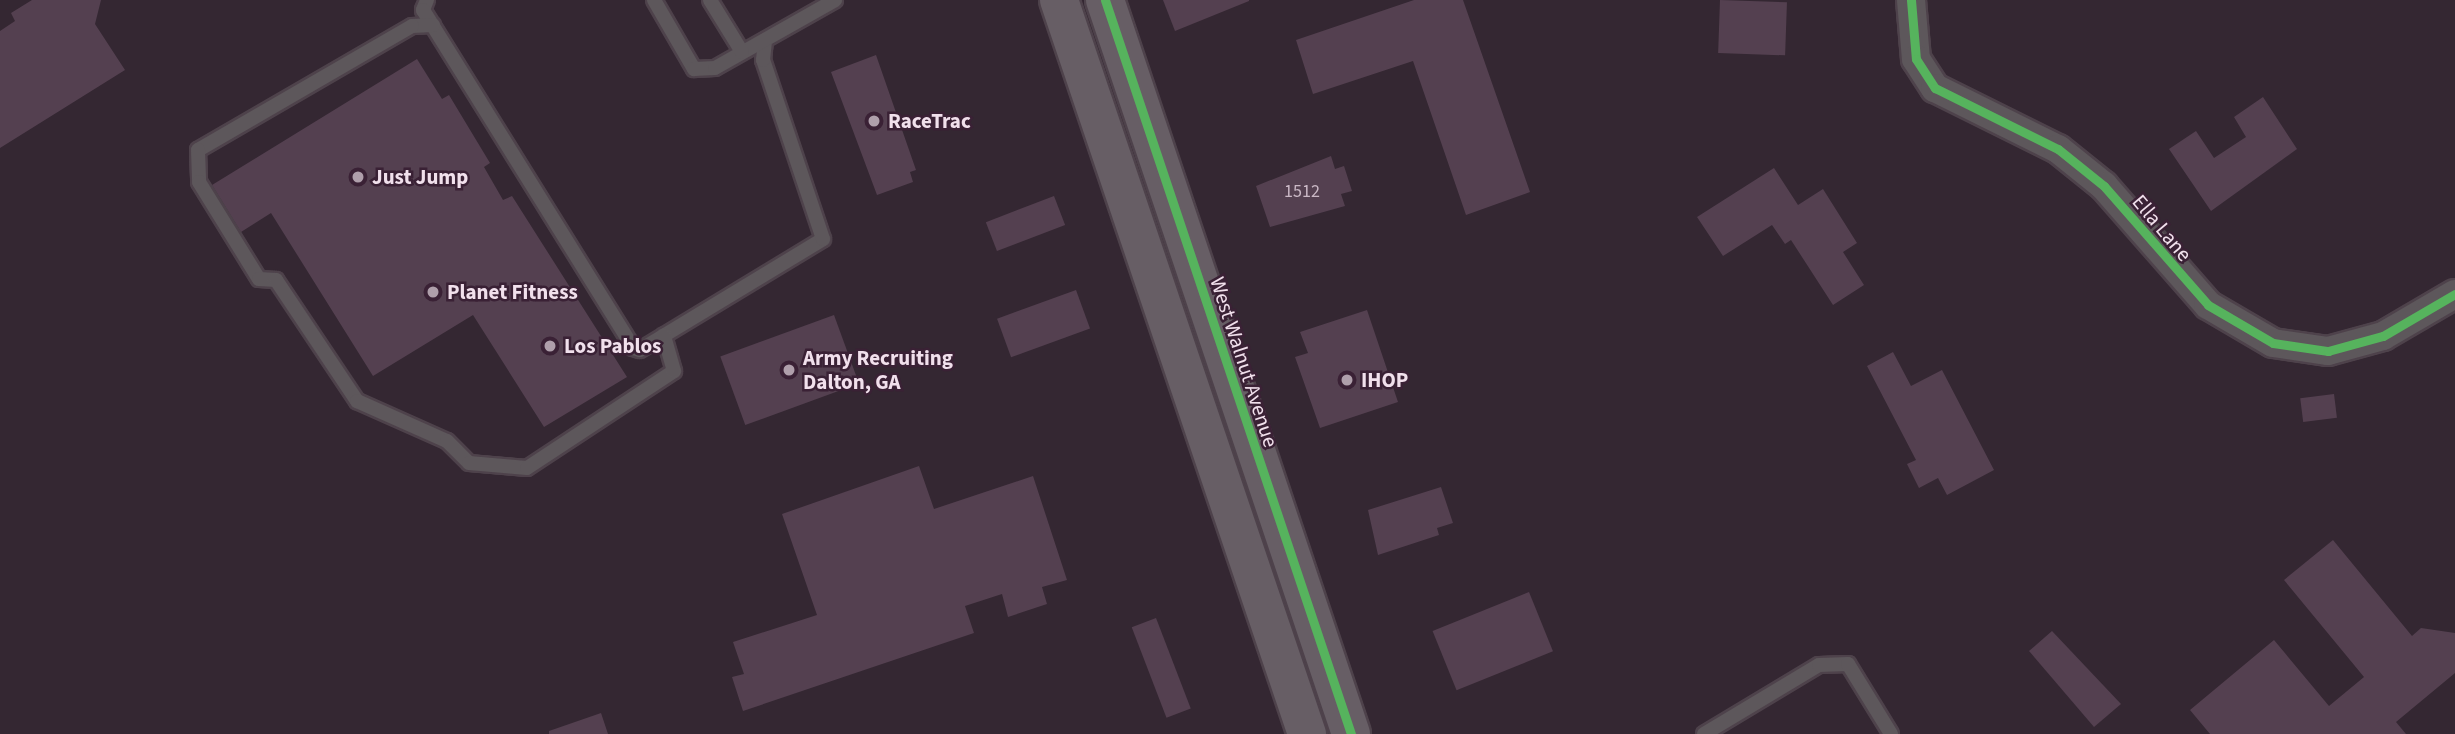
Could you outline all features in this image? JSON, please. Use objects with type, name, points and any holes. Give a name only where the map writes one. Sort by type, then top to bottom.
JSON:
[{"type":"main road","points":[[1059,0],[1307,734]]},
{"type":"main road","name":"West Walnut Avenue","points":[[1105,0],[1351,734]]},
{"type":"street","name":"Ella Lane","points":[[1911,0],[1916,59],[1935,88],[2058,149],[2104,186],[2208,305],[2273,343],[2328,351],[2382,336],[2455,295]]},
{"type":"lane","points":[[427,0],[423,9],[633,348],[664,335],[823,239],[763,60],[765,40]]},
{"type":"lane","points":[[653,0],[694,69],[715,68],[835,0]]},
{"type":"lane","points":[[710,0],[741,52]]},
{"type":"lane","points":[[433,25],[412,26],[198,150],[199,182],[260,279],[276,280],[357,401],[447,442],[469,463],[527,468],[674,370],[664,335]]},
{"type":"lane","points":[[1704,734],[1819,665],[1848,664],[1891,734]]},
{"type":"building","points":[[32,0],[101,0],[95,24],[125,70],[0,148],[0,31],[15,21],[11,13]]},
{"type":"building","points":[[1163,0],[1249,0],[1249,1],[1175,31]]},
{"type":"building","points":[[1414,0],[1463,0],[1530,192],[1466,215],[1413,61],[1313,94],[1296,40]]},
{"type":"building","points":[[1720,0],[1787,2],[1785,55],[1718,53]]},
{"type":"building","name":"RaceTrac","points":[[876,55],[916,170],[910,172],[913,182],[877,195],[831,72]]},
{"type":"building","points":[[417,59],[442,99],[449,95],[490,163],[484,167],[503,200],[512,196],[627,377],[544,427],[473,315],[373,376],[271,213],[241,232],[212,185]]},
{"type":"building","points":[[2263,97],[2297,149],[2211,211],[2169,149],[2196,131],[2214,158],[2246,137],[2234,117]]},
{"type":"building","points":[[1331,156],[1335,169],[1344,166],[1352,191],[1341,194],[1345,206],[1270,227],[1256,186]]},
{"type":"building","points":[[1774,168],[1798,205],[1823,189],[1857,243],[1843,252],[1864,285],[1833,305],[1791,240],[1785,244],[1772,225],[1723,256],[1697,217]]},
{"type":"building","points":[[1054,196],[1065,225],[997,251],[986,222]]},
{"type":"building","points":[[1076,290],[1090,329],[1011,357],[997,319]]},
{"type":"building","name":"IHOP","points":[[1367,310],[1398,402],[1320,428],[1295,357],[1308,353],[1300,332]]},
{"type":"building","name":"Army Recruiting Dalton, GA","points":[[834,315],[859,384],[745,425],[720,356]]},
{"type":"building","points":[[1893,352],[1911,386],[1942,370],[1994,470],[1947,495],[1938,478],[1919,488],[1907,464],[1916,460],[1867,366]]},
{"type":"building","points":[[2334,394],[2337,418],[2303,422],[2300,398]]},
{"type":"building","points":[[919,466],[934,509],[1033,476],[1067,580],[1042,587],[1047,604],[1008,617],[1002,594],[965,606],[974,633],[743,711],[732,677],[744,674],[733,642],[817,615],[782,514]]},
{"type":"building","points":[[1441,487],[1453,523],[1437,528],[1439,535],[1378,555],[1368,510]]},
{"type":"building","points":[[2333,540],[2412,636],[2421,628],[2455,633],[2455,673],[2396,722],[2406,734],[2210,734],[2190,710],[2274,640],[2329,706],[2364,677],[2284,580]]},
{"type":"building","points":[[1529,592],[1553,651],[1457,690],[1433,631]]},
{"type":"building","points":[[1156,618],[1191,709],[1166,718],[1132,627]]},
{"type":"building","points":[[2052,631],[2121,704],[2094,727],[2029,651]]},
{"type":"building","points":[[601,713],[608,734],[549,734],[549,731]]},
{"type":"cycle path","points":[[1105,0],[1351,734]]},
{"type":"cycle path","points":[[1911,0],[1916,59],[1935,88],[2058,149],[2104,186],[2208,305],[2273,343],[2328,351],[2383,336],[2455,294]]},
{"type":"place","name":"RaceTrac","points":[[874,121]]},
{"type":"place","name":"Just Jump","points":[[358,177]]},
{"type":"place","name":"Planet Fitness","points":[[433,292]]},
{"type":"place","name":"Los Pablos","points":[[550,346]]},
{"type":"place","name":"Army Recruiting Dalton, GA","points":[[789,370]]},
{"type":"place","name":"IHOP","points":[[1347,380]]}]
